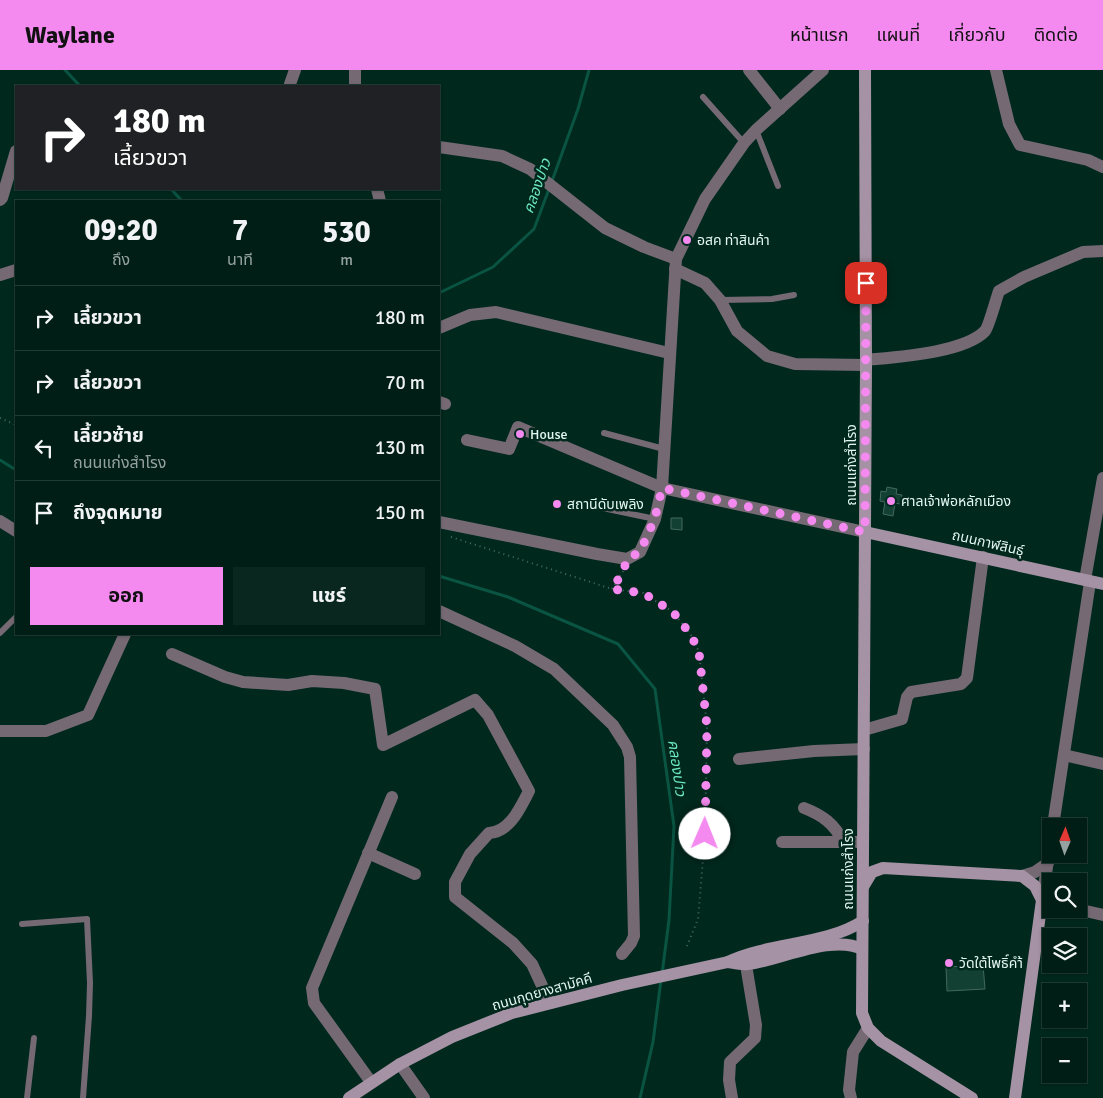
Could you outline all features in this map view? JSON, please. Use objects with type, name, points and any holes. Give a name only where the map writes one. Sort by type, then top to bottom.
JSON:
[{"type":"main road","name":"ถนนแก่งสำโรง","points":[[865,70],[866,363],[862,1013],[868,1028]]},
{"type":"main road","name":"ถนนกาฬสินธุ์","points":[[865,532],[1093,582]]},
{"type":"main road","points":[[863,845],[873,861],[883,868]]},
{"type":"main road","points":[[863,887],[872,872],[883,868],[1022,876],[1035,886],[1042,895]]},
{"type":"main road","points":[[1015,1098],[1044,918]]},
{"type":"main road","name":"ถนนกุดยางสามัคคี","points":[[350,1098],[400,1064],[452,1037],[512,1013],[622,985],[728,962],[744,954],[839,932],[863,921]]},
{"type":"main road","name":"ถนนกุดยางสามัคคี","points":[[728,962],[746,965],[834,944],[855,945],[862,949]]},
{"type":"main road","points":[[868,1028],[881,1041],[972,1098]]},
{"type":"street","points":[[290,84],[296,70]]},
{"type":"street","points":[[355,70],[355,85]]},
{"type":"street","points":[[749,70],[780,110]]},
{"type":"street","points":[[441,528],[627,559],[640,552],[655,518],[662,488],[676,264],[706,199],[744,143],[756,130],[824,70]]},
{"type":"street","points":[[996,70],[1009,124],[1020,145],[1088,160],[1103,168]]},
{"type":"street","points":[[440,147],[502,156],[530,170],[605,228],[676,264],[705,283],[720,300],[737,331],[767,356],[795,364],[866,363],[923,354],[972,341],[987,329],[999,291],[1024,277],[1083,252],[1103,251]]},
{"type":"street","points":[[0,200],[15,154]]},
{"type":"street","points":[[1088,160],[1103,156]]},
{"type":"street","points":[[0,275],[15,270]]},
{"type":"street","points":[[440,328],[470,315],[496,312],[669,353]]},
{"type":"street","points":[[467,440],[509,449],[518,427],[662,488],[865,532]]},
{"type":"street","points":[[1054,818],[1093,582],[1103,478]]},
{"type":"street","points":[[0,521],[15,530]]},
{"type":"street","points":[[864,730],[902,719],[907,697],[911,692],[961,684],[967,678],[983,557]]},
{"type":"street","points":[[440,611],[515,646],[554,669],[613,724],[627,748],[630,757],[634,936],[622,954]]},
{"type":"street","points":[[0,731],[46,731],[88,715],[126,635]]},
{"type":"street","points":[[172,654],[225,677],[243,682],[288,685],[312,681],[344,683],[375,690],[383,745],[475,700],[488,715],[529,791],[510,823],[499,832],[489,833],[470,854],[454,882],[455,897],[513,943],[532,964],[550,1003]]},
{"type":"street","points":[[739,759],[864,748]]},
{"type":"street","points":[[1064,755],[1103,764]]},
{"type":"street","points":[[372,1082],[314,1003],[312,988],[392,797]]},
{"type":"street","points":[[804,808],[815,812],[834,826],[843,842]]},
{"type":"street","points":[[782,842],[843,842],[863,845]]},
{"type":"street","points":[[368,854],[415,874]]},
{"type":"street","points":[[1022,876],[1035,872],[1048,863]]},
{"type":"street","points":[[1048,863],[1048,873]]},
{"type":"street","points":[[1087,911],[1103,915]]},
{"type":"street","points":[[732,1098],[729,1080],[730,1062],[755,1038],[756,1025],[746,965]]},
{"type":"street","points":[[852,1098],[849,1090],[853,1052],[868,1028]]},
{"type":"street","points":[[400,1064],[424,1098]]},
{"type":"lane","points":[[703,97],[744,143]]},
{"type":"lane","points":[[756,130],[778,186]]},
{"type":"lane","points":[[720,300],[772,299],[794,295]]},
{"type":"lane","points":[[604,433],[664,449]]},
{"type":"lane","points":[[598,507],[655,518]]},
{"type":"lane","points":[[0,633],[15,618]]},
{"type":"lane","points":[[22,924],[88,919],[90,983],[83,1098]]},
{"type":"lane","points":[[27,1098],[34,1038]]},
{"type":"path","points":[[0,418],[15,425]]},
{"type":"path","points":[[441,528],[612,589],[643,593],[673,612],[691,635],[699,652],[707,727],[705,834],[698,919],[688,946]]},
{"type":"path","points":[[612,589],[623,572],[627,559]]},
{"type":"building","name":"ศาลเจ้าพ่อหลักเมือง","points":[[887,487],[897,489],[896,494],[902,495],[900,504],[895,503],[893,516],[883,514],[885,502],[880,501],[881,491],[886,492]]},
{"type":"building","points":[[671,518],[682,518],[682,530],[671,529]]},
{"type":"building","name":"วัดใต้โพธิ์คำ้","points":[[983,965],[985,989],[947,991],[946,967]]},
{"type":"waterway","name":"คลองปาว","points":[[65,70],[79,85]]},
{"type":"waterway","name":"คลองปาว","points":[[552,181],[578,109],[589,70]]},
{"type":"waterway","name":"คลองปาว","points":[[440,293],[493,267],[534,229],[549,189]]},
{"type":"waterway","name":"คลองปาว","points":[[172,190],[181,200]]},
{"type":"waterway","name":"คลองปาว","points":[[0,460],[15,469]]},
{"type":"waterway","name":"คลองปาว","points":[[440,576],[508,597],[618,644],[655,689],[674,826],[669,920],[662,974]]},
{"type":"waterway","name":"คลองปาว","points":[[640,1098],[653,1042],[661,980]]},
{"type":"place","name":"อสค ท่าสินค้า","points":[[687,240]]},
{"type":"place","name":"House","points":[[520,434]]},
{"type":"place","name":"ศาลเจ้าพ่อหลักเมือง","points":[[891,501]]},
{"type":"place","name":"สถานีดับเพลิง","points":[[557,504]]},
{"type":"place","name":"วัดใต้โพธิ์คำ้","points":[[949,963]]},
{"type":"route","points":[[705,834],[707,727],[699,652],[691,635],[673,612],[643,593],[612,589],[623,572],[627,559],[640,552],[655,518],[662,488],[865,532],[866,283]]}]
